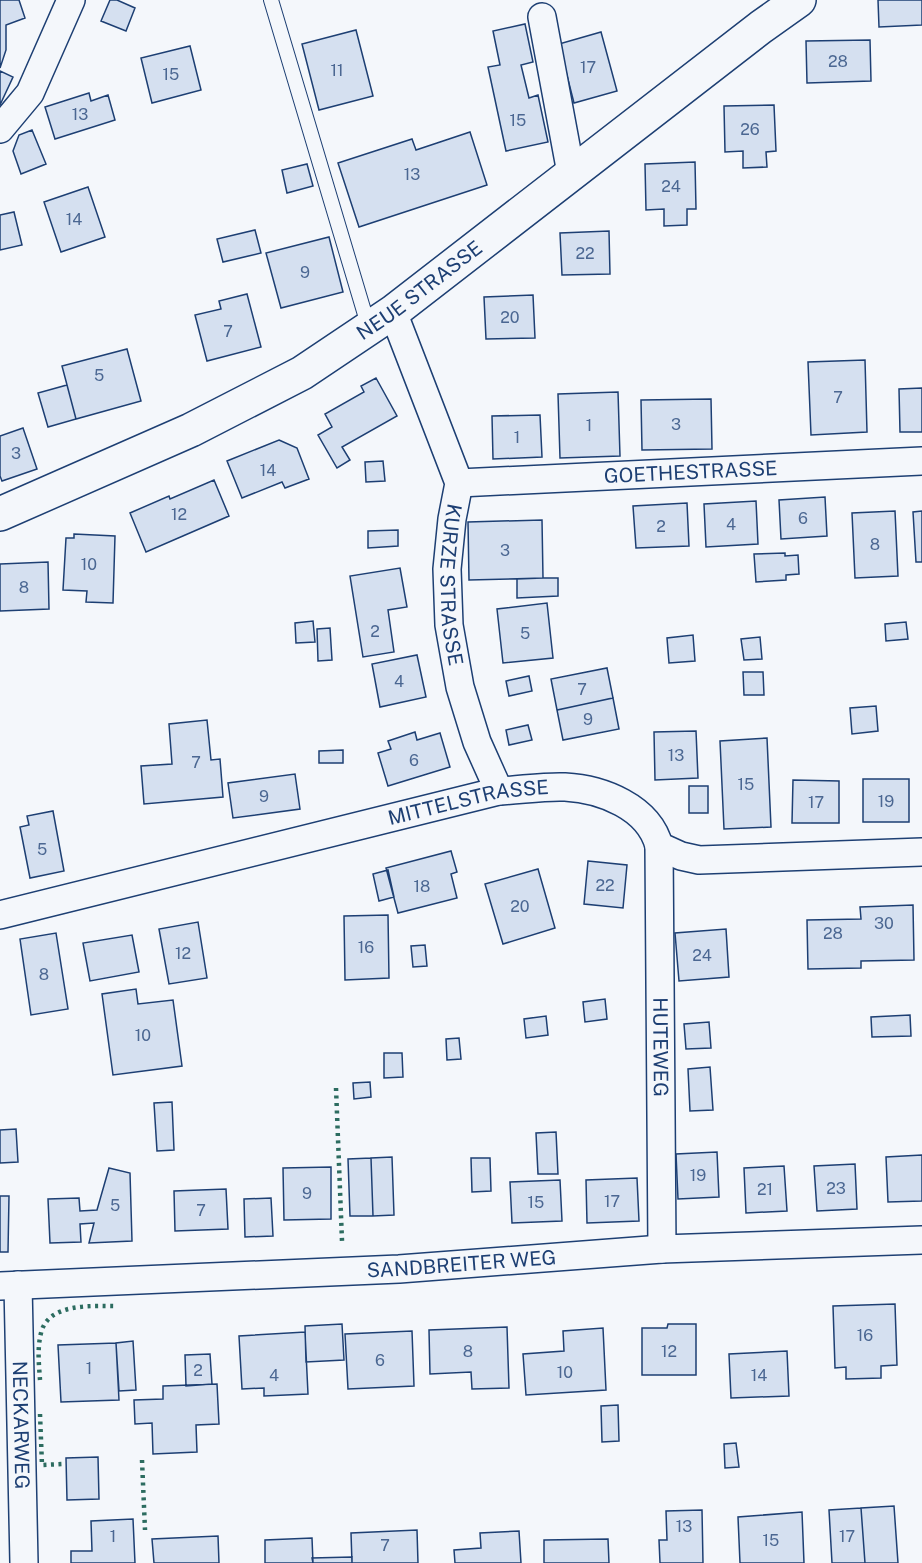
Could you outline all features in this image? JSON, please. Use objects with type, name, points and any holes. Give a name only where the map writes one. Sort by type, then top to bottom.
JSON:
[{"type":"street","points":[[0,129],[30,93],[70,0]]},
{"type":"street","name":"NEUE STRASSE","points":[[0,514],[191,430],[302,373],[381,320],[799,0]]},
{"type":"street","points":[[542,16],[571,173]]},
{"type":"street","name":"KURZE STRASSE","points":[[381,320],[459,483],[452,519],[447,569],[449,625],[463,698],[477,742],[499,792]]},
{"type":"street","name":"GOETHESTRASSE","points":[[459,483],[922,461]]},
{"type":"street","name":"MITTELSTRASSE","points":[[0,915],[499,792],[565,787],[589,790],[629,806],[645,819],[656,836],[659,846]]},
{"type":"street","points":[[659,846],[681,856],[699,860],[922,852]]},
{"type":"street","name":"HUTEWEG","points":[[659,846],[662,1249]]},
{"type":"street","name":"SANDBREITER WEG","points":[[9,1286],[399,1269],[662,1249],[922,1240]]},
{"type":"street","name":"NECKARWEG","points":[[9,1286],[24,1563]]},
{"type":"lane","points":[[270,0],[381,320]]},
{"type":"building","points":[[0,0],[19,0],[25,18],[6,25],[6,50],[0,68]]},
{"type":"building","points":[[110,0],[117,0],[135,8],[126,31],[101,21]]},
{"type":"building","points":[[878,0],[922,0],[922,25],[879,27]]},
{"type":"building","points":[[525,24],[533,62],[521,65],[529,98],[538,95],[548,142],[506,151],[488,67],[500,65],[493,31]]},
{"type":"building","points":[[356,30],[373,96],[319,110],[302,44]]},
{"type":"building","points":[[601,32],[617,91],[574,103],[559,44]]},
{"type":"building","points":[[870,40],[871,81],[807,83],[806,41]]},
{"type":"building","points":[[190,46],[201,90],[152,103],[141,58]]},
{"type":"building","points":[[0,71],[13,77],[0,105]]},
{"type":"building","points":[[89,93],[91,101],[108,95],[115,120],[55,139],[45,107]]},
{"type":"building","points":[[774,105],[776,151],[766,152],[767,167],[743,168],[743,151],[725,152],[724,106]]},
{"type":"building","points":[[32,130],[46,164],[21,174],[13,151],[19,135]]},
{"type":"building","points":[[470,132],[487,185],[359,227],[338,163],[412,139],[416,150]]},
{"type":"building","points":[[695,162],[696,209],[687,209],[687,225],[664,226],[664,209],[646,210],[645,164]]},
{"type":"building","points":[[307,164],[313,186],[287,193],[282,170]]},
{"type":"building","points":[[88,187],[105,237],[61,252],[44,202]]},
{"type":"building","points":[[14,212],[22,245],[0,250],[0,215]]},
{"type":"building","points":[[255,230],[261,253],[223,262],[217,239]]},
{"type":"building","points":[[609,231],[610,274],[562,275],[560,233]]},
{"type":"building","points":[[329,237],[343,292],[281,308],[266,253]]},
{"type":"building","points":[[247,294],[261,347],[207,361],[195,315],[221,309],[219,301]]},
{"type":"building","points":[[533,295],[535,338],[486,339],[484,297]]},
{"type":"building","points":[[127,349],[141,401],[76,419],[62,366]]},
{"type":"building","points":[[865,360],[867,432],[811,435],[808,362]]},
{"type":"building","points":[[376,378],[397,416],[342,447],[350,460],[337,468],[318,435],[332,427],[325,414],[364,392],[361,386]]},
{"type":"building","points":[[67,385],[76,419],[48,427],[38,393]]},
{"type":"building","points":[[922,388],[922,432],[900,432],[899,389]]},
{"type":"building","points":[[618,392],[620,456],[560,458],[558,394]]},
{"type":"building","points":[[711,399],[712,449],[642,450],[641,400]]},
{"type":"building","points":[[540,415],[542,457],[493,459],[492,416]]},
{"type":"building","points":[[23,428],[37,469],[2,481],[0,436]]},
{"type":"building","points":[[279,440],[297,448],[309,479],[285,488],[282,482],[242,498],[227,461]]},
{"type":"building","points":[[383,461],[385,481],[366,482],[365,462]]},
{"type":"building","points":[[214,480],[229,516],[146,552],[130,513]]},
{"type":"building","points":[[825,497],[827,536],[781,539],[779,500]]},
{"type":"building","points":[[756,501],[758,544],[706,547],[704,504]]},
{"type":"building","points":[[687,503],[689,546],[636,548],[633,506]]},
{"type":"building","points":[[895,511],[898,576],[855,578],[852,513]]},
{"type":"building","points":[[922,511],[922,562],[916,562],[913,512]]},
{"type":"building","points":[[542,520],[543,578],[469,580],[468,522]]},
{"type":"building","points":[[398,530],[398,546],[368,548],[368,531]]},
{"type":"building","points":[[74,534],[115,536],[113,603],[86,602],[87,591],[63,590],[66,538],[74,538]]},
{"type":"building","points":[[785,553],[785,556],[798,555],[799,574],[786,575],[786,580],[756,582],[754,554]]},
{"type":"building","points":[[48,562],[49,609],[0,611],[0,564]]},
{"type":"building","points":[[400,568],[407,607],[388,610],[394,652],[363,657],[350,576]]},
{"type":"building","points":[[558,578],[558,596],[517,598],[517,579]]},
{"type":"building","points":[[547,603],[553,658],[503,663],[497,609]]},
{"type":"building","points":[[313,621],[315,642],[296,643],[295,623]]},
{"type":"building","points":[[906,622],[908,639],[886,641],[885,624]]},
{"type":"building","points":[[330,628],[332,660],[318,661],[317,629]]},
{"type":"building","points":[[693,635],[695,661],[669,663],[667,638]]},
{"type":"building","points":[[760,637],[762,659],[744,660],[741,639]]},
{"type":"building","points":[[417,655],[426,697],[380,707],[372,664]]},
{"type":"building","points":[[607,668],[613,698],[557,710],[551,679]]},
{"type":"building","points":[[743,672],[763,672],[764,695],[744,695]]},
{"type":"building","points":[[529,676],[532,691],[509,696],[506,681]]},
{"type":"building","points":[[613,698],[619,729],[563,740],[557,710]]},
{"type":"building","points":[[876,706],[878,731],[852,734],[850,708]]},
{"type":"building","points":[[207,720],[211,760],[220,759],[223,797],[144,804],[141,766],[172,764],[169,724]]},
{"type":"building","points":[[528,725],[532,740],[509,745],[506,730]]},
{"type":"building","points":[[696,731],[698,778],[655,780],[654,732]]},
{"type":"building","points":[[415,732],[417,740],[440,733],[450,767],[388,786],[378,753],[391,749],[388,741]]},
{"type":"building","points":[[767,738],[771,827],[724,829],[720,741]]},
{"type":"building","points":[[343,750],[343,763],[319,763],[319,751]]},
{"type":"building","points":[[295,774],[300,809],[233,818],[228,783]]},
{"type":"building","points":[[863,779],[909,779],[909,822],[863,822]]},
{"type":"building","points":[[793,780],[839,781],[839,823],[792,823]]},
{"type":"building","points":[[689,786],[708,786],[708,813],[689,813]]},
{"type":"building","points":[[53,811],[64,871],[30,878],[20,827],[29,825],[27,816]]},
{"type":"building","points":[[451,851],[457,872],[451,874],[457,898],[398,913],[386,868]]},
{"type":"building","points":[[588,861],[627,865],[623,908],[584,904]]},
{"type":"building","points":[[538,869],[555,928],[503,944],[485,884]]},
{"type":"building","points":[[388,870],[394,897],[379,901],[373,874]]},
{"type":"building","points":[[913,905],[914,960],[861,961],[861,968],[808,969],[807,920],[861,919],[860,907]]},
{"type":"building","points":[[388,915],[389,978],[345,980],[344,916]]},
{"type":"building","points":[[198,922],[207,978],[169,984],[159,929]]},
{"type":"building","points":[[726,929],[729,977],[679,981],[675,933]]},
{"type":"building","points":[[56,933],[68,1009],[31,1015],[20,939]]},
{"type":"building","points":[[132,935],[139,972],[90,981],[83,943]]},
{"type":"building","points":[[425,945],[427,966],[413,967],[411,946]]},
{"type":"building","points":[[136,989],[138,1004],[173,1000],[182,1066],[113,1075],[102,994]]},
{"type":"building","points":[[605,999],[607,1019],[585,1022],[583,1002]]},
{"type":"building","points":[[910,1015],[911,1036],[872,1037],[871,1017]]},
{"type":"building","points":[[546,1016],[548,1035],[526,1038],[524,1019]]},
{"type":"building","points":[[709,1022],[711,1048],[686,1049],[684,1024]]},
{"type":"building","points":[[459,1038],[461,1059],[447,1060],[446,1039]]},
{"type":"building","points":[[384,1053],[402,1053],[403,1077],[384,1078]]},
{"type":"building","points":[[710,1067],[713,1110],[690,1111],[688,1069]]},
{"type":"building","points":[[370,1082],[371,1097],[354,1099],[353,1083]]},
{"type":"building","points":[[172,1102],[174,1150],[157,1151],[154,1103]]},
{"type":"building","points":[[16,1129],[18,1162],[0,1163],[0,1130]]},
{"type":"building","points":[[556,1132],[558,1174],[538,1174],[536,1133]]},
{"type":"building","points":[[717,1152],[719,1197],[678,1199],[676,1154]]},
{"type":"building","points":[[922,1155],[922,1201],[888,1202],[886,1157]]},
{"type":"building","points":[[392,1157],[394,1215],[373,1216],[371,1158]]},
{"type":"building","points":[[371,1158],[373,1216],[350,1216],[348,1159]]},
{"type":"building","points":[[471,1158],[490,1158],[491,1191],[472,1192]]},
{"type":"building","points":[[855,1164],[857,1209],[817,1211],[814,1166]]},
{"type":"building","points":[[784,1166],[787,1211],[746,1213],[744,1168]]},
{"type":"building","points":[[331,1167],[331,1219],[284,1220],[283,1168]]},
{"type":"building","points":[[109,1168],[130,1173],[132,1241],[89,1243],[94,1223],[80,1224],[81,1242],[50,1243],[48,1199],[79,1198],[80,1211],[97,1210]]},
{"type":"building","points":[[637,1178],[639,1221],[587,1223],[586,1180]]},
{"type":"building","points":[[560,1180],[562,1221],[512,1223],[510,1182]]},
{"type":"building","points":[[226,1189],[228,1229],[175,1231],[174,1191]]},
{"type":"building","points":[[0,1196],[9,1196],[8,1252],[0,1252]]},
{"type":"building","points":[[271,1198],[273,1236],[245,1237],[244,1199]]},
{"type":"building","points":[[895,1304],[897,1365],[881,1366],[881,1378],[846,1379],[846,1367],[835,1368],[833,1306]]},
{"type":"building","points":[[342,1324],[344,1360],[306,1362],[305,1326]]},
{"type":"building","points":[[668,1324],[696,1324],[696,1375],[642,1375],[642,1328],[667,1328]]},
{"type":"building","points":[[507,1327],[509,1388],[472,1389],[471,1372],[430,1374],[429,1330]]},
{"type":"building","points":[[603,1328],[606,1390],[526,1395],[523,1354],[564,1351],[563,1331]]},
{"type":"building","points":[[412,1331],[414,1386],[348,1389],[345,1334]]},
{"type":"building","points":[[305,1332],[308,1394],[264,1396],[264,1388],[242,1389],[239,1336]]},
{"type":"building","points":[[133,1341],[136,1390],[119,1391],[116,1343]]},
{"type":"building","points":[[116,1343],[119,1400],[61,1402],[58,1345]]},
{"type":"building","points":[[787,1351],[789,1396],[731,1398],[729,1354]]},
{"type":"building","points":[[210,1354],[212,1384],[186,1386],[185,1355]]},
{"type":"building","points":[[217,1384],[219,1424],[196,1425],[197,1452],[153,1454],[152,1423],[135,1424],[134,1400],[163,1399],[163,1386]]},
{"type":"building","points":[[618,1405],[619,1441],[602,1442],[601,1406]]},
{"type":"building","points":[[736,1443],[739,1467],[725,1468],[724,1444]]},
{"type":"building","points":[[98,1457],[99,1499],[67,1500],[66,1458]]},
{"type":"building","points":[[894,1506],[898,1563],[865,1563],[861,1508]]},
{"type":"building","points":[[861,1508],[865,1563],[832,1563],[829,1510]]},
{"type":"building","points":[[702,1510],[703,1563],[660,1563],[659,1540],[667,1540],[666,1511]]},
{"type":"building","points":[[802,1512],[804,1563],[740,1563],[738,1517]]},
{"type":"building","points":[[133,1519],[135,1563],[71,1563],[71,1551],[92,1551],[91,1521]]},
{"type":"building","points":[[417,1530],[418,1563],[352,1563],[351,1533]]},
{"type":"building","points":[[519,1531],[521,1563],[455,1563],[454,1550],[481,1548],[480,1533]]},
{"type":"building","points":[[218,1536],[219,1563],[154,1563],[152,1539]]},
{"type":"building","points":[[312,1538],[313,1563],[265,1563],[265,1540]]},
{"type":"building","points":[[608,1539],[609,1563],[544,1563],[544,1540]]},
{"type":"building","points":[[352,1557],[352,1563],[313,1563],[312,1558]]},
{"type":"hedge","points":[[336,1088],[342,1241]]},
{"type":"hedge","points":[[40,1380],[41,1333],[45,1323],[52,1316],[72,1308],[115,1306]]},
{"type":"hedge","points":[[40,1414],[42,1465],[64,1464]]},
{"type":"hedge","points":[[142,1460],[145,1530]]}]
